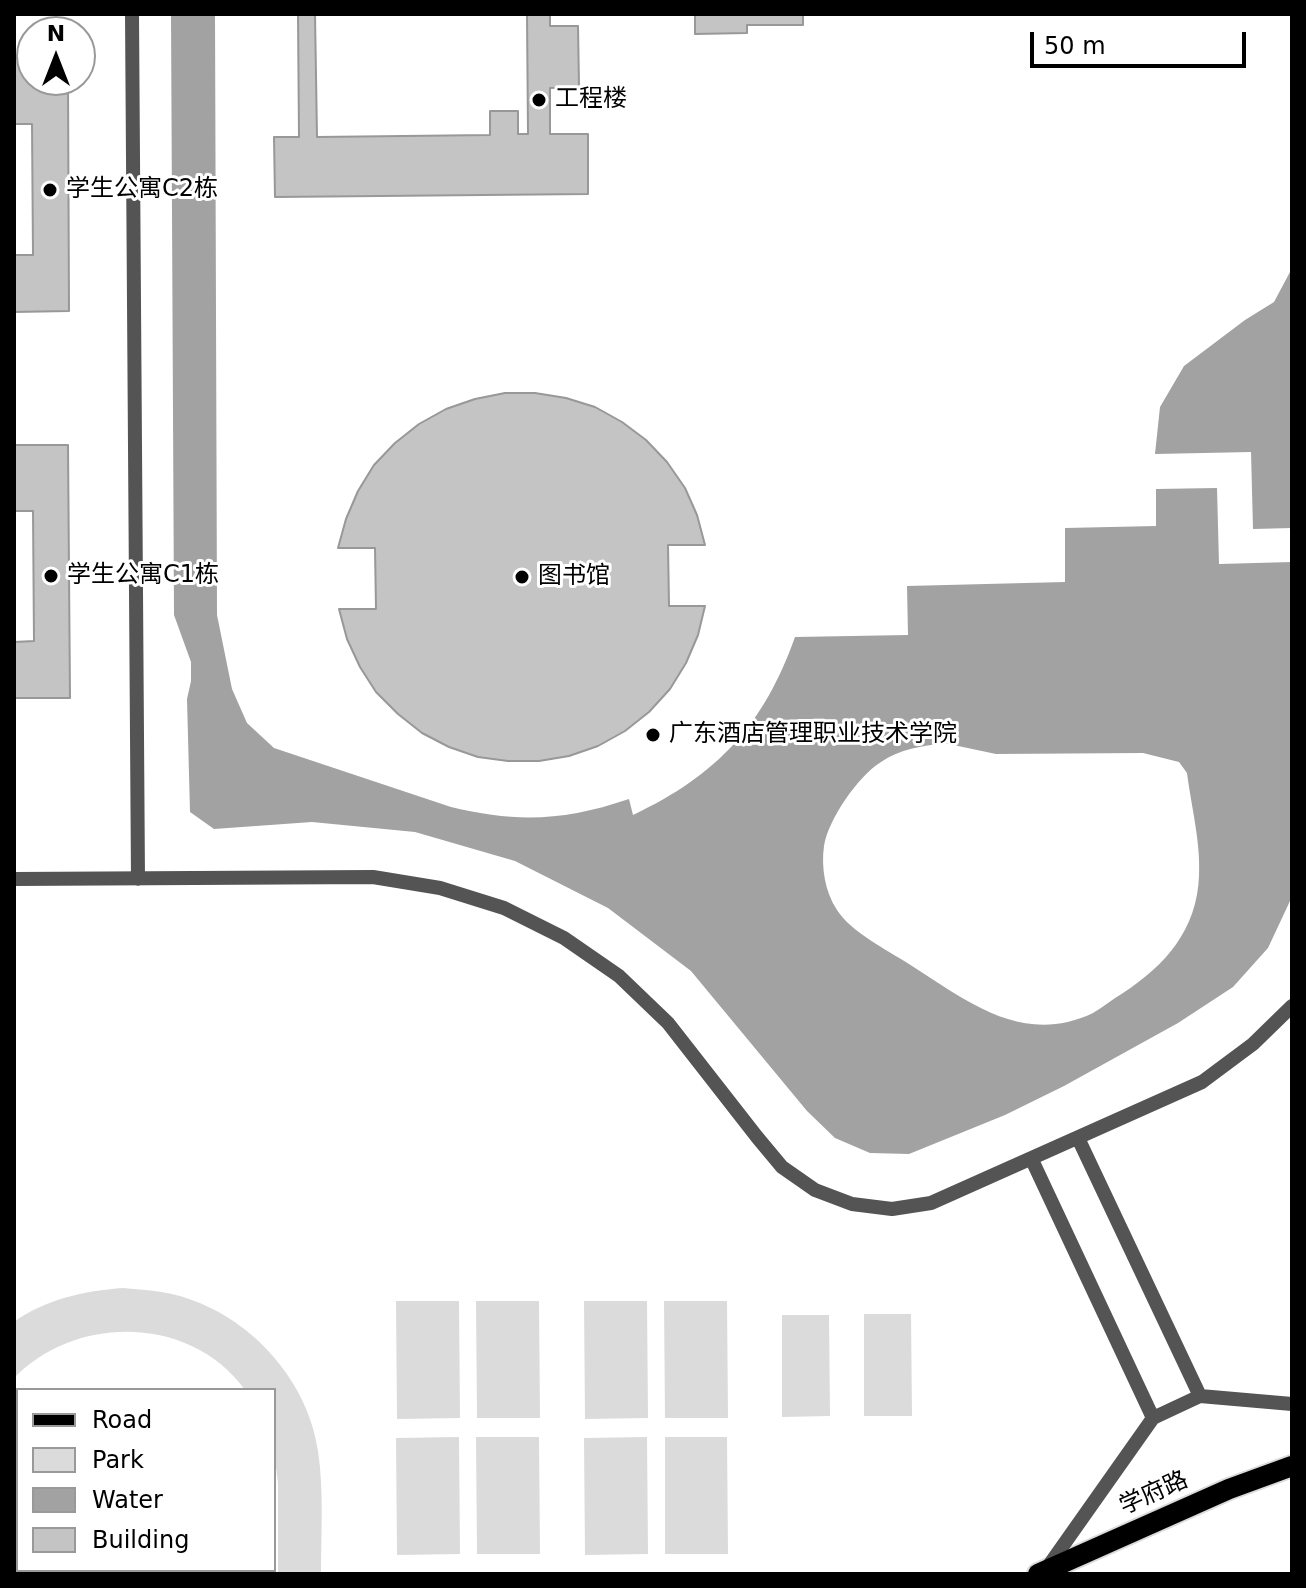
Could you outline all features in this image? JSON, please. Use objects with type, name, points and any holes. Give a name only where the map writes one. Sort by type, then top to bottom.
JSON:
[{"type":"main road","name":"学府路","points":[[1041,1572],[1229,1489],[1292,1466]]},
{"type":"lane","points":[[132,14],[138,879]]},
{"type":"lane","points":[[14,879],[373,877],[440,888],[504,908],[564,938],[619,976],[668,1023],[782,1167],[815,1190],[852,1204],[892,1209],[931,1203],[1202,1082],[1253,1044],[1292,1006]]},
{"type":"lane","points":[[1078,1138],[1200,1396]]},
{"type":"lane","points":[[1032,1160],[1153,1418]]},
{"type":"lane","points":[[1041,1572],[1153,1418],[1200,1396],[1292,1404]]},
{"type":"green space","points":[[123,1288],[156,1291],[189,1299],[235,1322],[274,1357],[303,1401],[318,1451],[322,1497],[321,1574],[278,1574],[276,1388],[243,1388],[222,1365],[195,1347],[165,1336],[132,1332],[100,1334],[69,1342],[40,1357],[14,1378],[14,1322],[39,1307],[94,1291]]},
{"type":"green space","points":[[396,1301],[459,1301],[460,1418],[397,1419]]},
{"type":"green space","points":[[476,1301],[539,1301],[540,1418],[477,1418]]},
{"type":"green space","points":[[584,1301],[647,1301],[648,1418],[585,1419]]},
{"type":"green space","points":[[664,1301],[727,1301],[728,1418],[665,1418]]},
{"type":"green space","points":[[864,1314],[911,1314],[912,1416],[864,1416]]},
{"type":"green space","points":[[782,1315],[829,1315],[830,1416],[782,1417]]},
{"type":"green space","points":[[14,1432],[16,1572],[269,1572],[269,1574],[14,1574]]},
{"type":"green space","points":[[459,1437],[460,1554],[397,1555],[396,1438]]},
{"type":"green space","points":[[476,1437],[539,1437],[540,1554],[477,1554]]},
{"type":"green space","points":[[647,1437],[648,1554],[585,1555],[584,1438]]},
{"type":"green space","points":[[665,1437],[727,1437],[728,1554],[665,1554]]},
{"type":"water","points":[[171,14],[215,14],[217,615],[232,689],[247,723],[274,748],[451,807],[475,812],[540,817],[583,812],[629,799],[633,815],[690,783],[734,744],[769,696],[795,637],[908,635],[907,586],[1065,582],[1065,528],[1156,526],[1156,489],[1217,488],[1219,564],[1292,562],[1290,901],[1268,948],[1233,987],[1178,1023],[1005,1115],[909,1154],[870,1153],[835,1138],[807,1111],[691,971],[608,908],[515,861],[415,832],[312,822],[214,829],[190,812],[187,699],[191,662],[174,615]],"holes":[[[944,743],[996,754],[1143,753],[1179,762],[1187,773],[1197,837],[1199,876],[1197,895],[1185,929],[1165,958],[1139,982],[1093,1013],[1067,1022],[1042,1025],[1019,1022],[996,1015],[952,992],[860,933],[837,910],[827,887],[824,846],[831,824],[845,800],[872,769],[903,751]]]},
{"type":"water","points":[[1292,229],[1292,528],[1253,529],[1251,452],[1155,454],[1160,407],[1184,366],[1274,302],[1290,272]]},
{"type":"building","name":"工程楼","points":[[298,14],[315,14],[317,137],[490,135],[490,111],[518,111],[518,134],[528,134],[527,14],[550,14],[550,26],[578,26],[579,87],[550,88],[550,134],[588,134],[588,194],[275,197],[274,137],[299,137]]},
{"type":"building","points":[[695,14],[803,14],[803,25],[747,25],[747,33],[695,34]]},
{"type":"building","name":"学生公寓C2栋","points":[[16,58],[16,96],[68,96],[69,311],[14,312],[14,255],[33,255],[32,124],[14,124]]},
{"type":"building","name":"图书馆","points":[[505,393],[535,393],[595,407],[646,440],[667,462],[685,488],[705,545],[668,545],[669,606],[705,606],[698,635],[670,689],[649,712],[625,731],[598,746],[569,756],[539,761],[478,757],[422,733],[376,692],[347,639],[339,609],[376,609],[375,548],[338,548],[358,491],[374,465],[419,424],[446,409]]},
{"type":"building","name":"学生公寓C1栋","points":[[14,445],[68,445],[70,698],[14,698],[14,642],[34,641],[33,511],[14,511]]},
{"type":"place","name":"工程楼","points":[[539,100]]},
{"type":"place","name":"学生公寓C2栋","points":[[50,190]]},
{"type":"place","name":"学生公寓C1栋","points":[[51,576]]},
{"type":"place","name":"图书馆","points":[[522,577]]},
{"type":"place","name":"广东酒店管理职业技术学院","points":[[653,735]]}]
